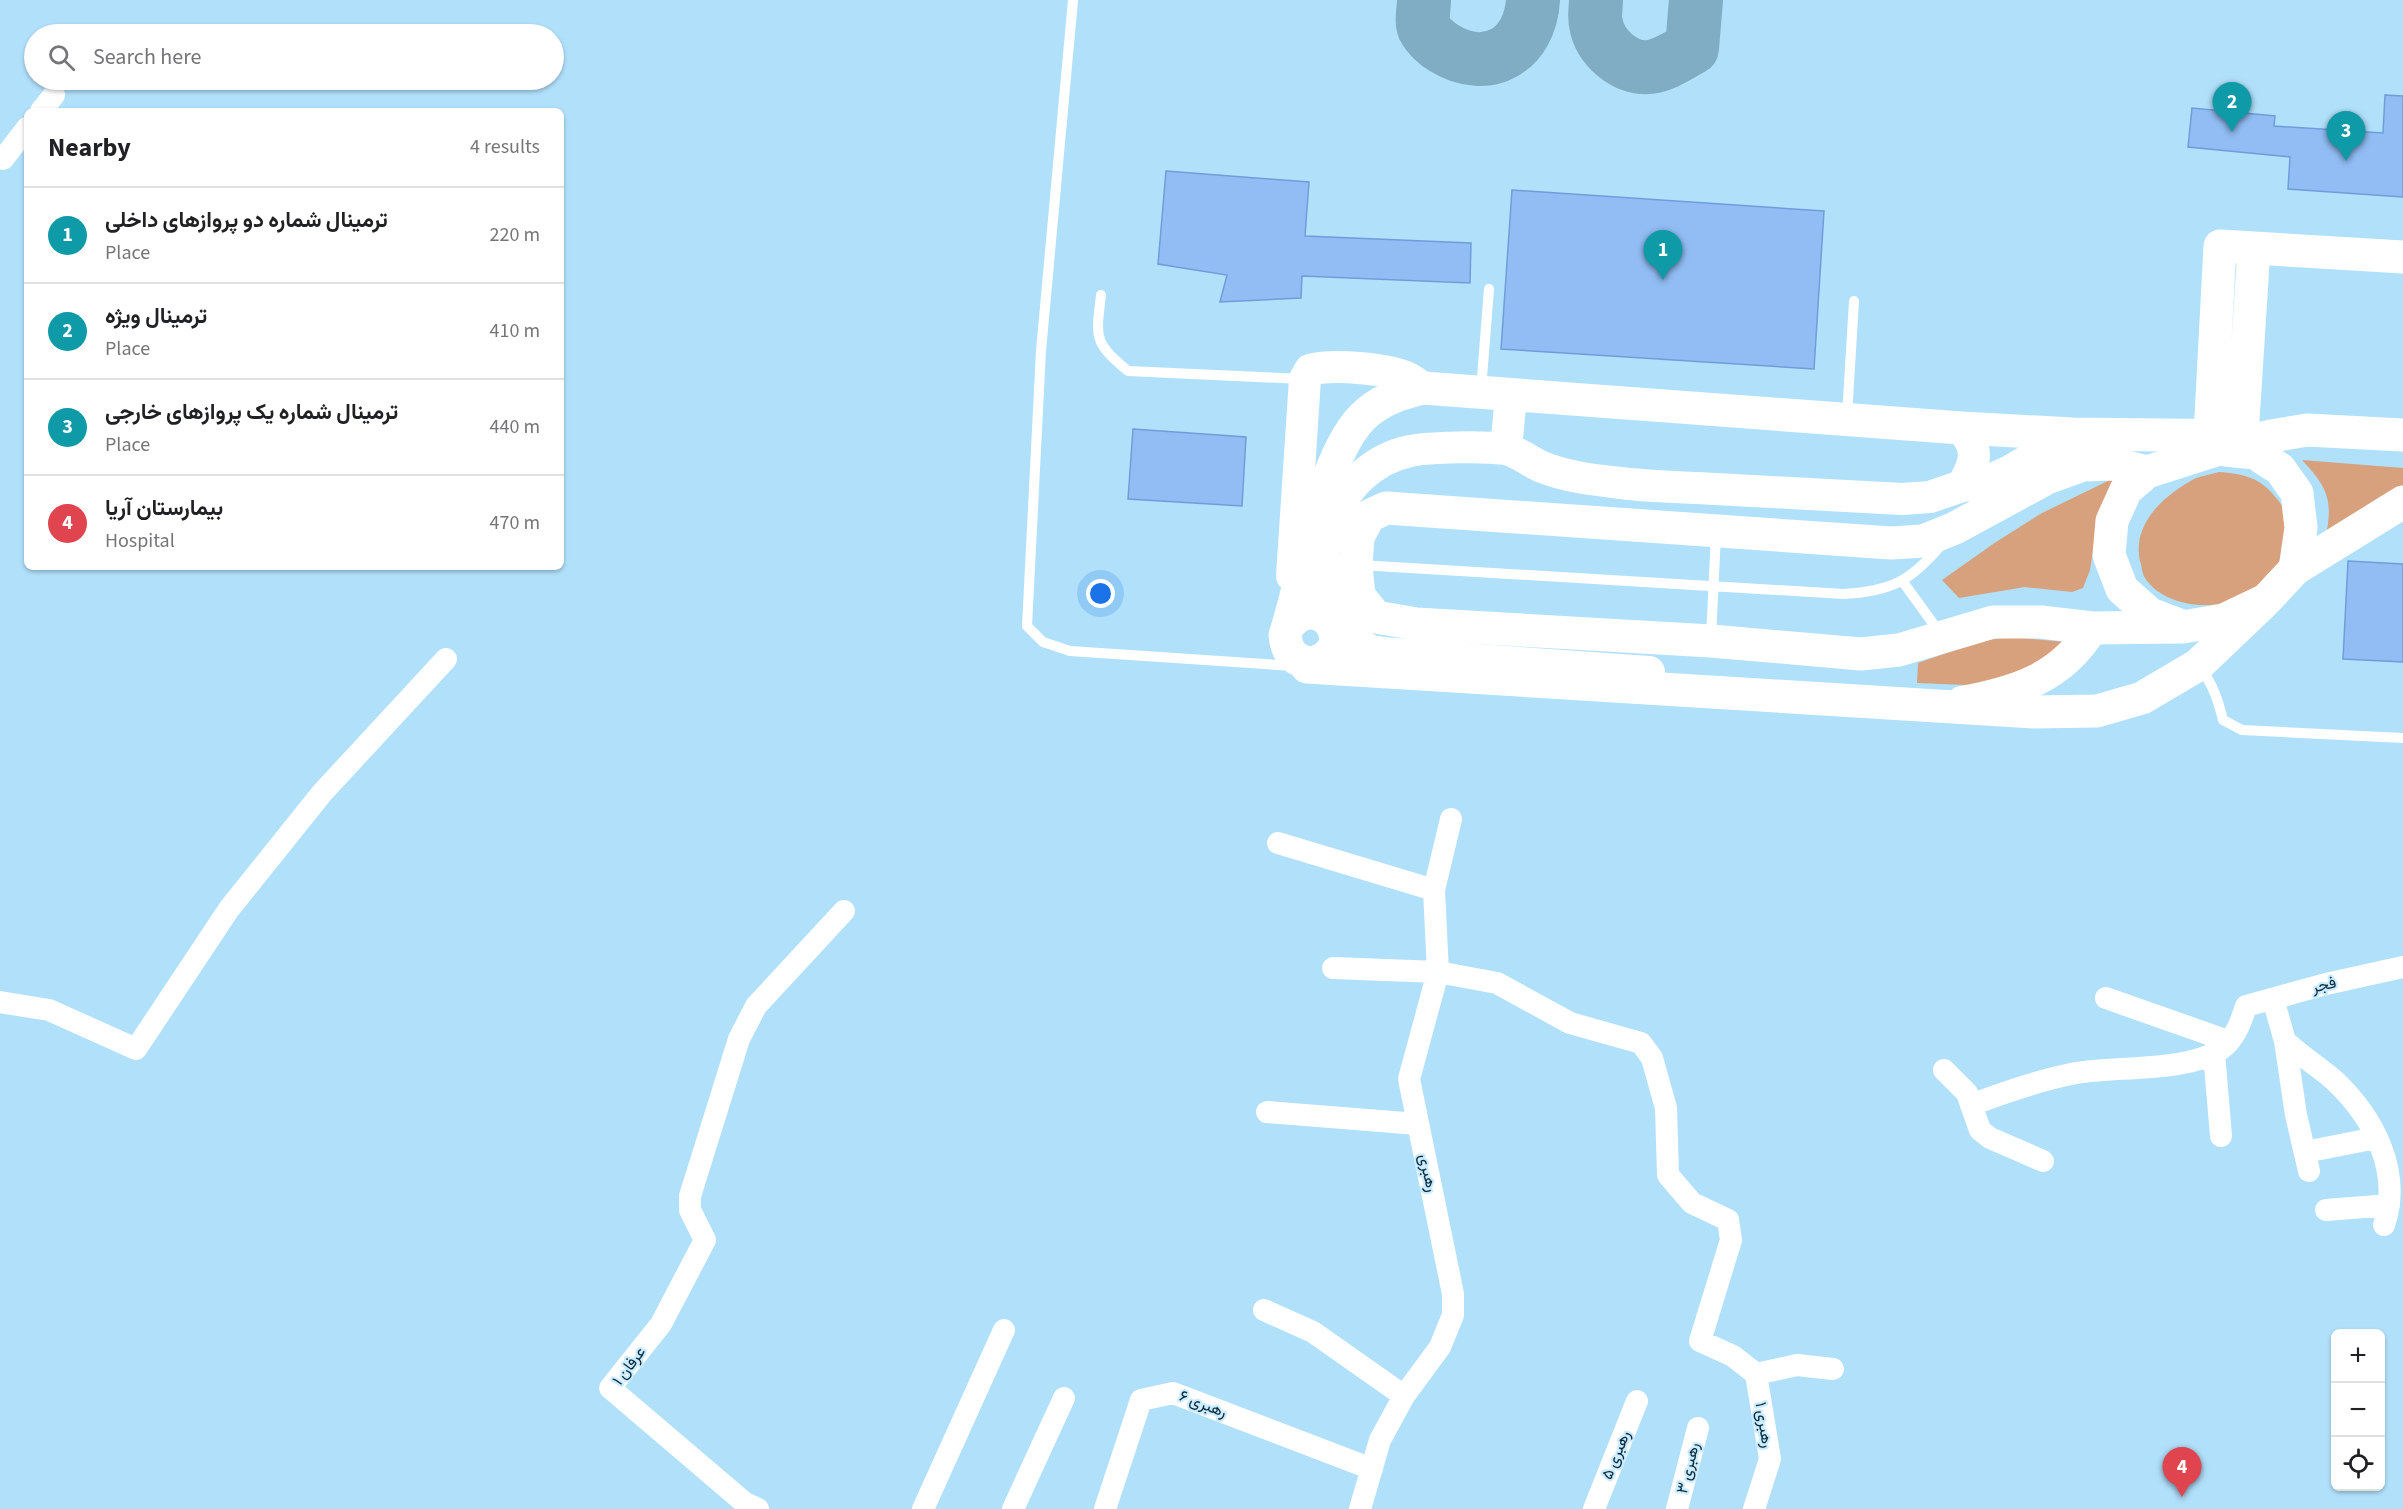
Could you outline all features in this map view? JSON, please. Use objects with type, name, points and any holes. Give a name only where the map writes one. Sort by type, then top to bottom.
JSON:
[{"type":"main road","points":[[2295,569],[2301,528],[2297,493],[2280,469],[2236,439],[2220,246],[2403,257]]},
{"type":"main road","points":[[1289,625],[1305,379],[1310,370],[1325,366],[1390,372],[1409,378],[1423,388]]},
{"type":"main road","points":[[2403,435],[2307,430],[2236,439],[2073,434],[1960,428],[1423,388],[1395,395],[1367,412],[1348,436],[1331,468],[1285,634],[1290,653],[1307,665],[2034,712],[2097,711],[2142,698],[2198,665],[2295,569],[2403,502]]},
{"type":"main road","points":[[1496,395],[1506,449]]},
{"type":"main road","points":[[1960,428],[1971,439],[1974,457],[1972,468],[1962,486]]},
{"type":"main road","points":[[1995,696],[1408,655],[1371,650],[1350,636],[1334,612],[1328,596],[1323,557],[1329,528],[1341,500],[1355,481],[1378,463],[1410,451],[1454,448],[1506,449],[1543,467],[1572,476],[1623,484],[1902,499],[1930,497],[1962,486],[1981,484],[2010,471],[2073,434]]},
{"type":"main road","points":[[2183,627],[2150,614],[2122,589],[2109,555],[2112,521],[2126,490],[2147,472],[2236,439]]},
{"type":"main road","points":[[2147,472],[2115,464],[2083,465],[2047,478],[1955,528],[1923,541],[1891,543],[1386,508],[1369,516],[1358,537],[1356,565],[1359,596],[1376,617],[1416,624],[1711,642],[1861,654],[1899,650],[1942,635],[1993,622],[2041,622],[2092,628],[2183,627],[2224,620],[2266,600]]},
{"type":"main road","points":[[1938,706],[1995,696],[2028,686],[2065,661],[2082,644],[2092,628]]},
{"type":"street","points":[[0,157],[3,159],[24,132]]},
{"type":"street","points":[[0,1002],[49,1010],[136,1049],[229,909],[322,793],[446,659]]},
{"type":"street","name":"رهبری","points":[[1360,1509],[1380,1440],[1404,1395],[1440,1347],[1453,1315],[1453,1294],[1409,1079],[1438,972],[1434,890],[1451,819]]},
{"type":"street","points":[[1278,843],[1434,890]]},
{"type":"street","name":"عرفان ۱","points":[[758,1509],[745,1503],[610,1388],[661,1324],[705,1240],[690,1210],[690,1196],[739,1039],[756,1006],[844,911]]},
{"type":"street","name":"فجر","points":[[2221,1047],[2239,1028],[2246,1006],[2403,967]]},
{"type":"street","points":[[1333,968],[1438,972],[1497,983],[1570,1023],[1641,1043],[1652,1058],[1666,1108],[1668,1175],[1692,1203],[1728,1220],[1731,1240],[1700,1341],[1733,1356],[1756,1374],[1797,1365],[1833,1369]]},
{"type":"street","points":[[2106,998],[2221,1047]]},
{"type":"street","points":[[2273,999],[2285,1041],[2296,1115],[2307,1161],[2376,1138]]},
{"type":"street","points":[[2285,1041],[2333,1079],[2355,1102],[2385,1155],[2389,1170],[2391,1190],[2387,1215],[2326,1210]]},
{"type":"street","points":[[1971,1105],[2017,1088],[2077,1073],[2169,1064],[2205,1057],[2221,1047]]},
{"type":"street","points":[[2221,1047],[2222,1136]]},
{"type":"street","points":[[1944,1070],[1967,1093],[1980,1130],[1990,1138],[2043,1161]]},
{"type":"street","points":[[1267,1112],[1418,1124]]},
{"type":"street","points":[[1264,1310],[1313,1332],[1404,1395]]},
{"type":"street","points":[[923,1509],[1004,1330]]},
{"type":"street","name":"رهبری ۱","points":[[1754,1509],[1770,1459],[1756,1374]]},
{"type":"street","name":"رهبری ۶","points":[[1105,1509],[1141,1400],[1173,1393],[1371,1469]]},
{"type":"street","points":[[1013,1509],[1064,1398]]},
{"type":"street","name":"رهبری ۵","points":[[1594,1509],[1637,1401]]},
{"type":"street","name":"رهبری ۳","points":[[1677,1509],[1698,1428]]},
{"type":"lane","points":[[1073,0],[1041,351],[1027,626],[1043,642],[1070,651],[1307,665]]},
{"type":"lane","points":[[1489,289],[1496,395]]},
{"type":"lane","points":[[1101,295],[1097,333],[1108,354],[1128,371],[1305,379]]},
{"type":"lane","points":[[1847,420],[1854,301]]},
{"type":"lane","points":[[1356,565],[1844,594],[1874,592],[1903,582],[1934,554],[1955,528]]},
{"type":"lane","points":[[1711,642],[1716,531]]},
{"type":"lane","points":[[1903,582],[1942,635]]},
{"type":"lane","points":[[2198,665],[2209,679],[2223,720],[2242,730],[2403,738]]},
{"type":"shaded area","points":[[2302,460],[2403,468],[2403,490],[2325,541],[2329,516],[2327,497],[2319,480]]},
{"type":"shaded area","points":[[2219,472],[2242,475],[2258,481],[2279,501],[2286,511],[2282,556],[2264,582],[2241,598],[2216,604],[2189,604],[2164,595],[2153,588],[2144,576],[2140,561],[2140,536],[2151,514],[2168,496],[2192,480]]},
{"type":"shaded area","points":[[2116,477],[2095,540],[2090,570],[2083,588],[2072,592],[2025,587],[1959,598],[1942,580],[2042,513]]},
{"type":"shaded area","points":[[2011,637],[2066,642],[2054,654],[1997,683],[1965,685],[1917,683],[1918,663],[1980,641]]},
{"type":"building","points":[[2385,95],[2403,96],[2403,197],[2288,189],[2290,157],[2188,147],[2192,108],[2275,116],[2274,126],[2383,133]]},
{"type":"building","points":[[1166,171],[1309,182],[1305,236],[1471,243],[1470,283],[1302,276],[1301,298],[1220,302],[1227,275],[1158,264]]},
{"type":"building","points":[[1512,190],[1824,211],[1814,369],[1501,349]]},
{"type":"building","points":[[1133,429],[1246,437],[1242,506],[1128,499]]},
{"type":"building","points":[[2348,561],[2403,564],[2403,662],[2343,659]]},
{"type":"taxiway","points":[[1424,0],[1423,25],[1430,37],[1444,48],[1460,56],[1476,59],[1491,58],[1504,53],[1515,44],[1530,18],[1533,0]]},
{"type":"taxiway","points":[[1596,0],[1595,15],[1598,33],[1608,49],[1623,61],[1641,67],[1656,66],[1692,48],[1696,0]]},
{"type":"place","name":"ترمینال ویژه","points":[[2232,132]]},
{"type":"place","name":"ترمینال شماره یک پروازهای خارجی","points":[[2346,161]]},
{"type":"place","name":"ترمینال شماره دو پروازهای داخلی","points":[[1663,280]]},
{"type":"place","name":"بیمارستان آریا","points":[[2182,1497]]}]
